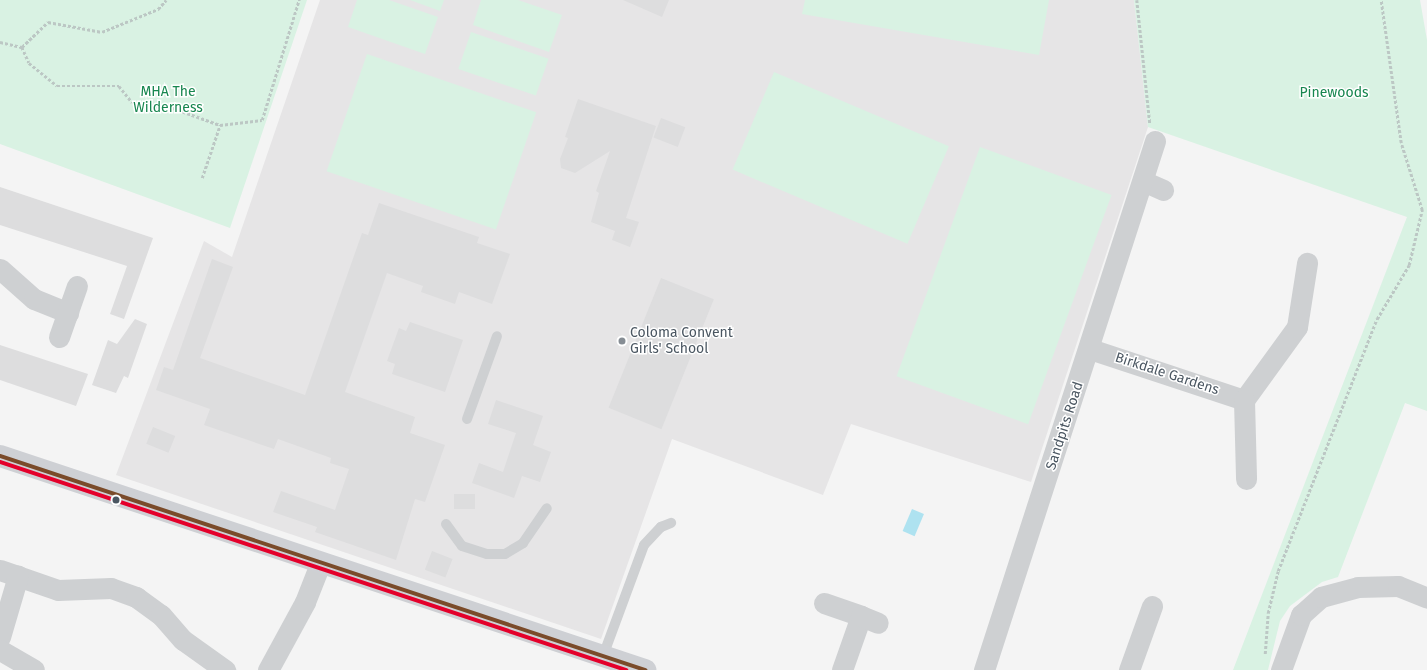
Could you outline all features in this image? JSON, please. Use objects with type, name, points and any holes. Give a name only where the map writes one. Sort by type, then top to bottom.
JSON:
[{"type":"street","name":"Sandpits Road","points":[[984,670],[1090,349],[1155,141]]},
{"type":"street","points":[[1143,181],[1163,190]]},
{"type":"street","points":[[1246,480],[1244,400],[1296,327],[1307,263]]},
{"type":"street","points":[[0,269],[34,298],[68,313]]},
{"type":"street","points":[[60,337],[77,286]]},
{"type":"street","name":"Birkdale Gardens","points":[[1090,349],[1244,400]]},
{"type":"street","points":[[0,456],[608,662],[645,670]]},
{"type":"street","points":[[268,670],[305,602],[320,564]]},
{"type":"street","points":[[0,637],[9,573],[58,590],[111,588],[136,597],[161,615],[183,640],[225,670]]},
{"type":"street","points":[[1272,666],[1301,615],[1321,597],[1358,586],[1398,586],[1427,598]]},
{"type":"street","points":[[824,604],[869,620],[842,670]]},
{"type":"street","points":[[1129,670],[1152,606]]},
{"type":"street","points":[[0,650],[34,670]]},
{"type":"lane","points":[[467,419],[497,336]]},
{"type":"lane","points":[[446,524],[452,537],[467,548],[487,554],[505,554],[523,543],[547,508]]},
{"type":"lane","points":[[608,662],[644,546],[661,527],[671,523]]},
{"type":"path","points":[[22,47],[48,22],[102,32],[158,9],[166,0]]},
{"type":"path","points":[[22,47],[29,63],[57,86],[119,86],[132,102],[174,109],[220,125],[262,120],[299,0]]},
{"type":"path","points":[[1137,0],[1155,141]]},
{"type":"path","points":[[1272,666],[1268,613],[1278,571],[1377,318],[1409,265],[1422,210],[1401,143],[1381,0]]},
{"type":"path","points":[[0,42],[22,47]]},
{"type":"path","points":[[202,178],[220,125]]},
{"type":"shaded area","name":"Coloma Convent Girls' School","points":[[320,0],[1134,0],[1148,127],[1031,482],[851,424],[823,495],[672,439],[601,639],[116,475],[204,241],[232,257]]},
{"type":"green space","name":"MHA The Wilderness","points":[[0,0],[307,0],[230,228],[0,144]]},
{"type":"green space","points":[[357,0],[389,0],[438,17],[425,54],[348,27]]},
{"type":"green space","points":[[410,0],[444,0],[440,11]]},
{"type":"green space","points":[[481,0],[518,0],[562,15],[549,52],[473,25]]},
{"type":"green space","points":[[805,0],[1049,0],[1039,55],[802,14]]},
{"type":"green space","name":"Pinewoods","points":[[1134,0],[1420,0],[1427,40],[1427,411],[1405,403],[1338,577],[1322,582],[1290,606],[1280,621],[1268,670],[1233,670],[1407,217],[1148,127]]},
{"type":"green space","points":[[471,32],[549,59],[536,96],[458,69]]},
{"type":"green space","points":[[367,54],[536,112],[496,230],[327,171]]},
{"type":"green space","points":[[774,72],[949,146],[907,244],[733,170]]},
{"type":"green space","points":[[980,147],[1112,195],[1028,424],[897,376]]},
{"type":"water","points":[[912,509],[924,514],[915,536],[903,531]]},
{"type":"building","points":[[623,0],[669,0],[662,17]]},
{"type":"building","points":[[578,99],[656,126],[626,218],[639,222],[630,247],[612,240],[615,231],[591,222],[599,193],[596,191],[610,151],[575,173],[561,168],[560,159],[568,138],[565,137]]},
{"type":"building","points":[[661,118],[685,127],[678,147],[653,138]]},
{"type":"building","points":[[0,187],[153,238],[124,319],[110,314],[127,266],[0,225]]},
{"type":"building","points":[[379,203],[479,237],[477,243],[510,254],[492,304],[459,292],[455,304],[421,292],[423,286],[387,273],[345,392],[415,417],[410,433],[445,445],[425,502],[415,499],[396,560],[315,532],[317,527],[273,512],[281,491],[335,510],[349,469],[330,463],[331,458],[278,439],[274,449],[204,425],[210,409],[156,390],[164,367],[173,370],[212,259],[233,267],[200,358],[305,395],[362,233],[368,235]]},
{"type":"building","points":[[661,278],[714,299],[661,429],[609,408]]},
{"type":"building","points":[[135,319],[147,324],[128,378],[124,376],[116,393],[92,385],[108,340],[117,344]]},
{"type":"building","points":[[410,322],[463,340],[445,392],[392,374],[395,364],[387,361],[399,328],[406,331]]},
{"type":"building","points":[[0,345],[88,374],[76,406],[0,380]]},
{"type":"building","points":[[496,400],[543,416],[533,445],[551,452],[540,482],[522,476],[514,498],[472,483],[479,463],[503,472],[516,433],[488,424]]},
{"type":"building","points":[[153,427],[175,436],[169,453],[146,444]]},
{"type":"building","points":[[454,494],[475,494],[475,509],[454,509]]},
{"type":"building","points":[[432,551],[453,559],[445,578],[425,570]]},
{"type":"transit line","points":[[0,456],[645,670]]},
{"type":"transit line","points":[[0,462],[626,670]]},
{"type":"place","name":"Coloma Convent Girls' School","points":[[622,341]]}]
